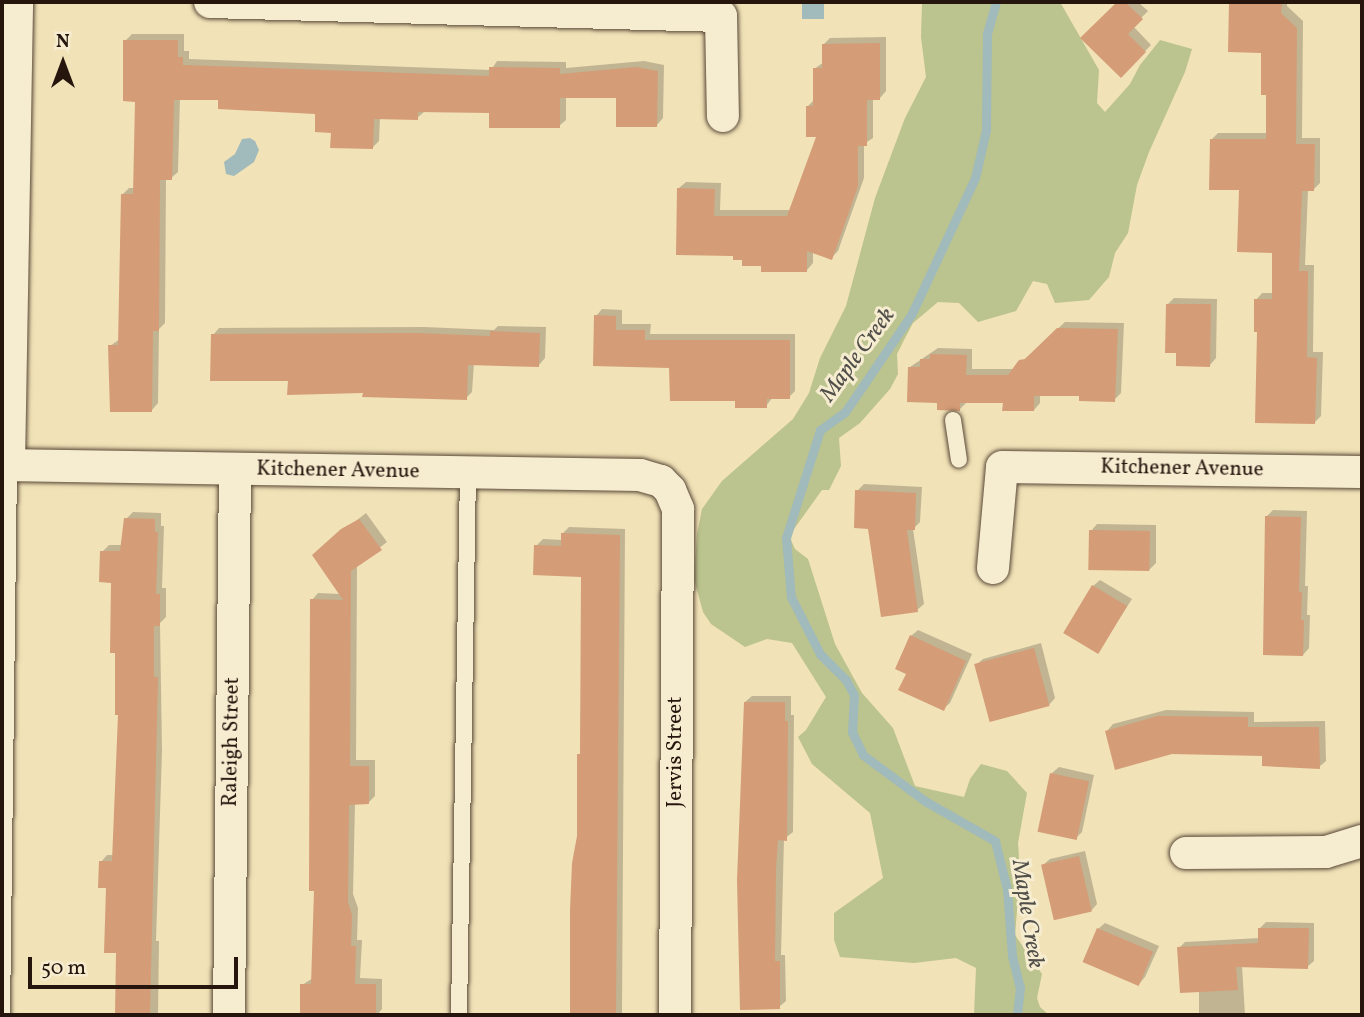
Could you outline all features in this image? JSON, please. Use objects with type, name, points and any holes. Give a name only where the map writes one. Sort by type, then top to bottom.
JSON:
[{"type":"street","points":[[5,465],[17,2]]},
{"type":"street","points":[[210,2],[721,16],[723,116]]},
{"type":"street","name":"Kitchener Avenue","points":[[5,465],[640,475],[661,481],[670,490]]},
{"type":"street","name":"Kitchener Avenue","points":[[993,568],[1003,467],[1362,472]]},
{"type":"street","name":"Raleigh Street","points":[[229,1015],[235,469]]},
{"type":"street","name":"Jervis Street","points":[[670,490],[678,509],[675,1015]]},
{"type":"street","points":[[1186,853],[1326,852],[1362,841]]},
{"type":"lane","points":[[953,420],[959,460]]},
{"type":"lane","points":[[2,1015],[5,465]]},
{"type":"lane","points":[[459,1015],[468,473]]},
{"type":"green space","points":[[922,2],[1060,2],[1099,70],[1097,103],[1105,112],[1130,84],[1140,65],[1160,40],[1192,49],[1185,72],[1149,152],[1137,185],[1128,233],[1115,253],[1109,277],[1089,300],[1055,303],[1047,284],[1033,281],[1016,311],[978,322],[959,303],[938,302],[913,323],[897,354],[898,374],[890,389],[860,423],[839,438],[841,466],[829,490],[822,490],[789,536],[795,549],[808,559],[835,644],[862,693],[893,728],[915,786],[964,797],[970,779],[981,764],[1007,771],[1027,793],[1018,843],[1020,873],[1015,935],[1042,974],[1037,998],[1040,1007],[1049,1015],[974,1015],[976,968],[956,958],[914,963],[840,957],[834,940],[834,913],[883,878],[870,813],[812,764],[798,737],[806,730],[826,697],[792,643],[767,639],[745,647],[711,624],[703,612],[694,579],[697,534],[702,509],[722,481],[793,419],[809,393],[820,358],[846,306],[875,198],[905,118],[926,77],[921,37]]},
{"type":"water","points":[[802,2],[824,2],[824,19],[802,19]]},
{"type":"water","points":[[250,138],[255,141],[259,150],[254,162],[234,176],[226,174],[224,162],[235,154],[242,139]]},
{"type":"building","points":[[1117,2],[1125,2],[1143,19],[1128,34],[1146,52],[1121,78],[1080,38]]},
{"type":"building","points":[[1229,2],[1282,2],[1281,13],[1297,28],[1296,144],[1315,144],[1314,191],[1302,191],[1299,271],[1308,271],[1307,357],[1317,358],[1315,424],[1255,423],[1257,332],[1254,332],[1254,299],[1272,299],[1272,253],[1237,252],[1239,190],[1209,190],[1210,139],[1266,139],[1266,95],[1261,95],[1261,53],[1228,52]]},
{"type":"building","points":[[123,40],[178,40],[178,57],[183,57],[183,65],[489,76],[489,67],[560,68],[560,74],[636,67],[658,71],[657,127],[616,127],[616,98],[560,98],[560,128],[489,128],[489,113],[418,112],[418,120],[374,119],[373,149],[330,148],[331,133],[315,132],[315,114],[218,109],[218,100],[174,100],[172,180],[160,180],[159,331],[153,331],[152,412],[110,412],[108,345],[118,345],[121,194],[133,194],[135,102],[123,101]]},
{"type":"building","points":[[880,43],[880,100],[867,100],[867,146],[858,146],[858,186],[832,260],[807,251],[807,272],[761,272],[761,266],[742,266],[742,260],[733,260],[733,256],[676,255],[677,188],[715,189],[714,216],[787,216],[816,137],[806,137],[806,106],[813,106],[813,68],[822,68],[822,44]]},
{"type":"building","points":[[1166,304],[1211,304],[1210,367],[1176,366],[1176,353],[1165,353]]},
{"type":"building","points":[[594,315],[616,316],[616,330],[645,330],[645,340],[790,340],[790,399],[767,399],[767,408],[735,408],[735,401],[670,401],[669,368],[593,366]]},
{"type":"building","points":[[1057,328],[1118,329],[1115,402],[1079,401],[1079,396],[1034,396],[1034,411],[1002,411],[1003,403],[960,403],[960,411],[937,410],[937,403],[907,402],[908,367],[920,367],[920,359],[930,359],[930,354],[967,355],[966,375],[1008,375],[1019,360],[1025,359]]},
{"type":"building","points":[[490,331],[540,333],[539,367],[468,365],[467,400],[362,397],[363,393],[287,395],[288,381],[210,381],[211,334],[417,333],[490,336]]},
{"type":"building","points":[[855,490],[916,493],[915,530],[907,530],[918,612],[881,617],[868,529],[854,528]]},
{"type":"building","points":[[1265,516],[1301,517],[1299,592],[1302,592],[1301,620],[1304,620],[1303,656],[1263,655]]},
{"type":"building","points":[[124,518],[155,519],[155,532],[158,532],[156,594],[160,594],[160,626],[154,626],[154,677],[158,677],[150,1015],[115,1015],[116,953],[104,953],[106,888],[98,888],[99,861],[112,861],[118,715],[115,715],[115,653],[110,653],[111,583],[99,582],[100,551],[120,551]]},
{"type":"building","points":[[359,519],[382,550],[351,571],[350,766],[369,766],[369,804],[349,805],[348,902],[352,915],[351,946],[356,946],[355,984],[376,984],[376,1015],[300,1015],[300,984],[311,984],[314,891],[309,891],[310,599],[343,600],[312,555],[341,529]]},
{"type":"building","points":[[1089,530],[1150,531],[1149,571],[1088,570]]},
{"type":"building","points":[[561,533],[620,535],[616,1015],[570,1015],[570,910],[572,863],[577,836],[577,754],[580,754],[581,577],[533,575],[534,545],[561,546]]},
{"type":"building","points":[[1092,585],[1127,606],[1098,654],[1063,633]]},
{"type":"building","points":[[910,635],[966,661],[944,711],[898,690],[906,674],[895,669]]},
{"type":"building","points":[[1034,648],[1050,706],[990,722],[974,664]]},
{"type":"building","points":[[744,702],[785,702],[785,721],[788,721],[787,841],[778,840],[776,869],[775,961],[780,961],[780,1009],[740,1010],[737,880]]},
{"type":"building","points":[[1158,716],[1248,717],[1248,727],[1319,727],[1320,769],[1262,766],[1262,756],[1172,754],[1115,770],[1105,731]]},
{"type":"building","points":[[1050,773],[1089,781],[1077,840],[1038,832]]},
{"type":"building","points":[[1079,856],[1092,912],[1054,920],[1041,865]]},
{"type":"building","points":[[1097,928],[1153,952],[1139,986],[1083,962]]},
{"type":"building","points":[[1258,928],[1309,928],[1308,969],[1236,967],[1238,990],[1180,993],[1177,947],[1258,943]]},
{"type":"waterway","name":"Maple Creek","points":[[996,2],[987,34],[986,130],[975,178],[911,315],[845,412],[820,430],[786,538],[791,597],[820,654],[846,680],[854,695],[852,732],[863,755],[925,801],[995,841],[1007,889],[1012,956],[1020,987],[1017,1015]]}]
